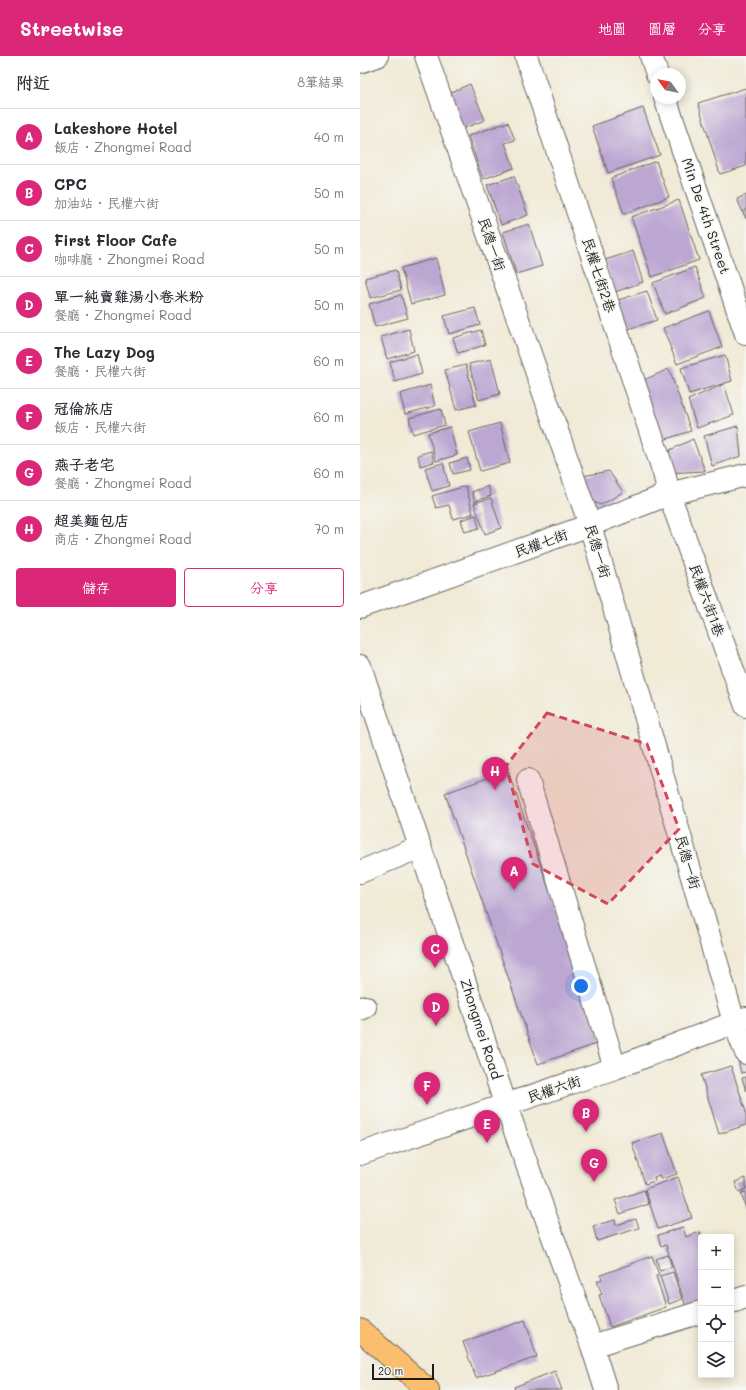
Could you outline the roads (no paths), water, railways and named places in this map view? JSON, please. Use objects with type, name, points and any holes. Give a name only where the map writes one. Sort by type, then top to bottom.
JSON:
[{"type":"main road","points":[[360,1330],[428,1390]]},
{"type":"street","points":[[360,62],[377,56]]},
{"type":"street","name":"民德一街","points":[[426,56],[590,525],[740,1020],[746,1053]]},
{"type":"street","name":"民權七街2巷","points":[[526,56],[664,473],[669,494]]},
{"type":"street","points":[[651,56],[655,68]]},
{"type":"street","name":"Min De 4th Street","points":[[668,104],[746,334]]},
{"type":"street","name":"民權七街","points":[[360,607],[590,525],[669,494],[746,475]]},
{"type":"street","name":"民權六街1巷","points":[[669,494],[746,706]]},
{"type":"street","name":"Zhongmei Road","points":[[360,666],[506,1106],[592,1346],[606,1390]]},
{"type":"street","points":[[528,780],[615,1068]]},
{"type":"street","points":[[360,872],[420,847]]},
{"type":"street","name":"民權六街","points":[[360,1154],[615,1068],[740,1020]]},
{"type":"street","points":[[734,1301],[746,1297]]},
{"type":"street","points":[[592,1346],[698,1313]]},
{"type":"place","name":"超美麵包店","points":[[495,790]]},
{"type":"place","name":"Lakeshore Hotel","points":[[514,890]]},
{"type":"place","name":"First Floor Cafe","points":[[435,968]]},
{"type":"place","name":"單一純賣雞湯小卷米粉","points":[[436,1026]]},
{"type":"place","name":"冠倫旅店","points":[[427,1105]]},
{"type":"place","name":"CPC","points":[[586,1132]]},
{"type":"place","name":"The Lazy Dog","points":[[487,1143]]},
{"type":"place","name":"燕子老宅","points":[[594,1182]]}]
